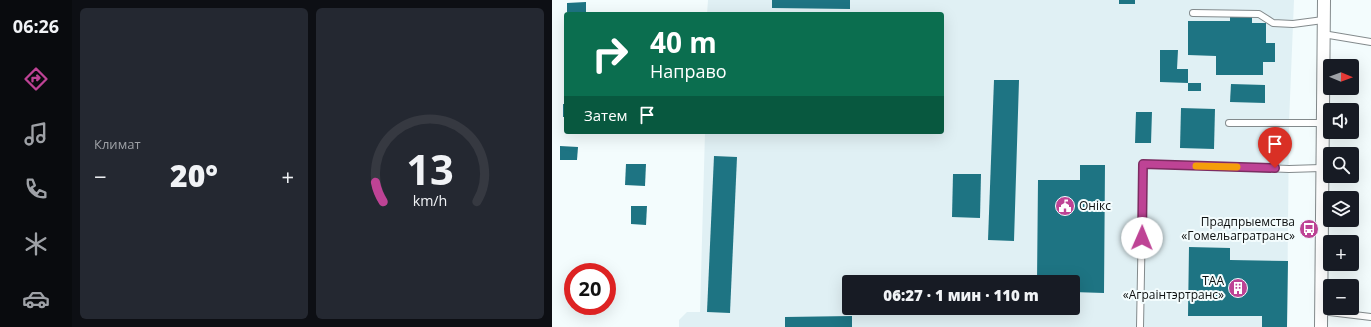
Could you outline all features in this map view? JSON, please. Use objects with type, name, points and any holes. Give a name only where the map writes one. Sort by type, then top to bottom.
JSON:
[{"type":"street","points":[[1321,327],[1321,123],[1324,0]]},
{"type":"lane","points":[[1193,13],[1259,14],[1273,23],[1293,24],[1323,20]]},
{"type":"lane","points":[[1323,34],[1371,42]]},
{"type":"lane","points":[[1229,123],[1321,123]]},
{"type":"lane","points":[[1140,327],[1143,164],[1290,169],[1321,168]]},
{"type":"lane","points":[[1321,311],[1371,317]]},
{"type":"shaded area","points":[[708,0],[1294,0],[1289,123],[1287,327],[679,327],[679,320],[687,312],[700,312],[705,134],[944,134],[944,12],[707,12]]},
{"type":"building","points":[[772,0],[850,0],[850,9],[772,8]]},
{"type":"building","points":[[1119,0],[1135,0],[1135,4],[1119,4]]},
{"type":"building","points":[[586,2],[586,12],[567,12],[567,3]]},
{"type":"building","points":[[1230,17],[1252,17],[1252,23],[1266,23],[1266,43],[1275,43],[1275,62],[1263,62],[1263,75],[1216,75],[1216,56],[1188,55],[1188,21],[1230,21]]},
{"type":"building","points":[[1160,50],[1178,50],[1177,69],[1188,69],[1188,83],[1160,82]]},
{"type":"building","points":[[994,80],[1019,80],[1014,241],[988,240]]},
{"type":"building","points":[[1188,83],[1201,83],[1201,91],[1188,91]]},
{"type":"building","points":[[1231,84],[1265,85],[1265,103],[1230,102]]},
{"type":"building","points":[[563,104],[564,104],[564,117]]},
{"type":"building","points":[[1181,108],[1215,109],[1214,149],[1180,148]]},
{"type":"building","points":[[1136,112],[1152,112],[1151,143],[1135,143]]},
{"type":"building","points":[[560,146],[578,147],[577,160],[560,160]]},
{"type":"building","points":[[714,156],[737,157],[730,313],[707,312]]},
{"type":"building","points":[[626,164],[646,164],[645,186],[625,185]]},
{"type":"building","points":[[1080,165],[1105,165],[1104,293],[1080,292],[1080,275],[1037,275],[1038,180],[1080,180]]},
{"type":"building","points":[[953,174],[981,174],[980,218],[952,217]]},
{"type":"building","points":[[631,206],[647,206],[646,225],[631,224]]},
{"type":"building","name":"ТАА «Аграінтэртранс»","points":[[1189,247],[1230,248],[1230,260],[1288,261],[1287,327],[1262,327],[1262,316],[1188,316]]},
{"type":"building","points":[[852,316],[852,327],[785,327],[785,317]]},
{"type":"slow traffic","points":[[1196,166],[1237,167]]},
{"type":"place","name":"Онікс","points":[[1065,206]]},
{"type":"place","name":"Прадпрыемства «Гомельагратранс»","points":[[1309,229]]},
{"type":"place","name":"ТАА «Аграінтэртранс»","points":[[1238,288]]},
{"type":"route","points":[[1142,238],[1143,164],[1275,168]]}]
